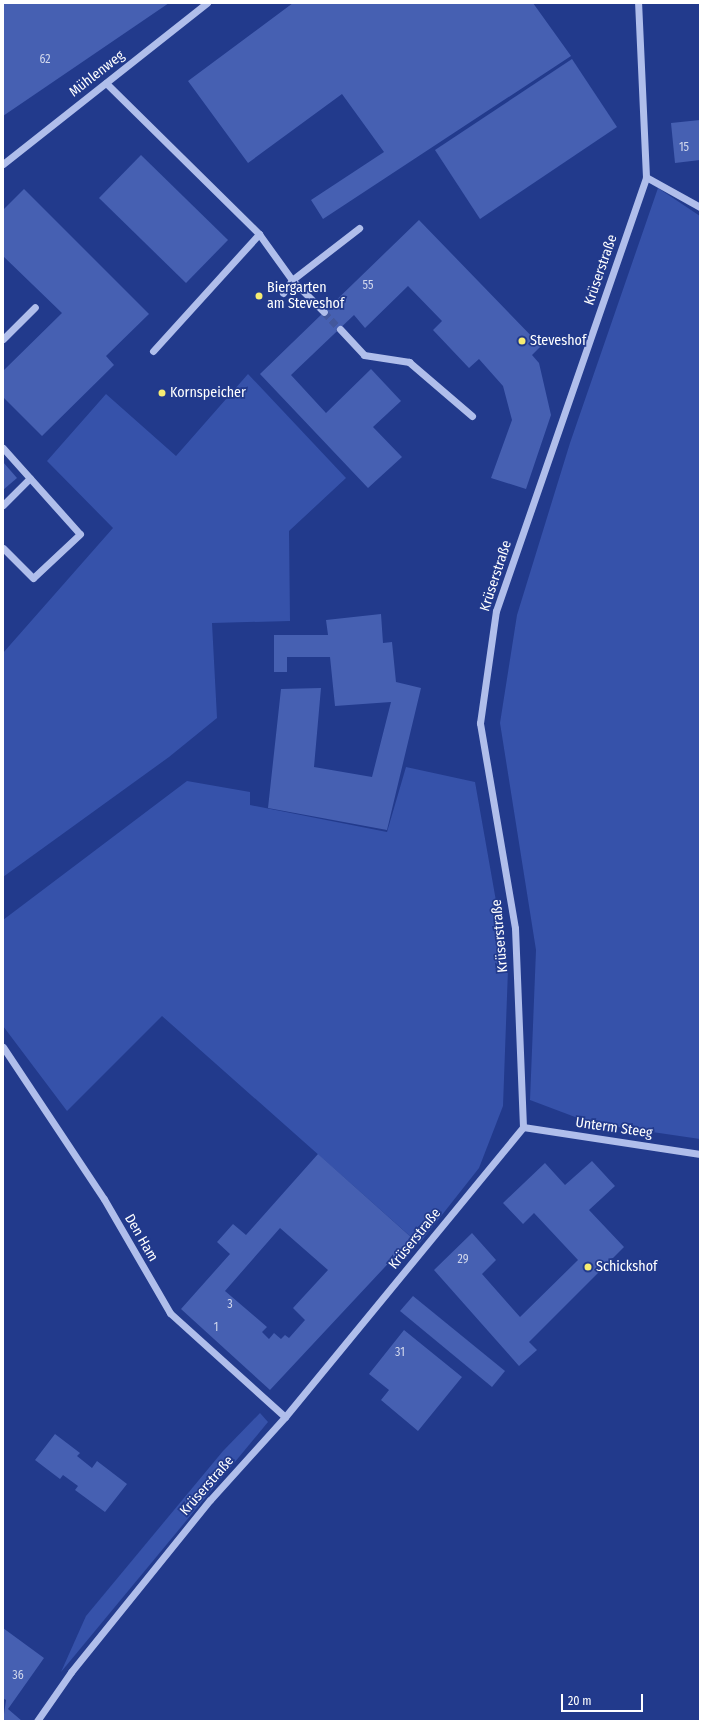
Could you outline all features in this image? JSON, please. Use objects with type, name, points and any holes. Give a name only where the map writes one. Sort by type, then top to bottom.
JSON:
[{"type":"street","name":"Mühlenweg","points":[[3,164],[207,3]]},
{"type":"street","name":"Krüserstraße","points":[[37,1721],[71,1672],[210,1500],[285,1417],[523,1128],[515,928],[480,723],[496,611],[646,177],[638,3]]},
{"type":"street","points":[[106,83],[259,234],[292,280],[324,312]]},
{"type":"street","points":[[646,177],[700,207]]},
{"type":"street","points":[[284,293],[292,280],[359,228]]},
{"type":"street","points":[[153,351],[259,234]]},
{"type":"street","points":[[3,339],[35,307]]},
{"type":"street","points":[[340,329],[364,354],[409,362],[472,416]]},
{"type":"street","points":[[3,448],[80,534],[33,578],[3,548]]},
{"type":"street","points":[[3,504],[30,478]]},
{"type":"street","name":"Den Ham","points":[[3,1047],[104,1199],[170,1313],[285,1417]]},
{"type":"street","name":"Unterm Steeg","points":[[523,1128],[700,1154]]},
{"type":"shaded area","points":[[658,188],[700,216],[700,1139],[591,1123],[530,1100],[536,950],[500,723],[517,615],[570,443]]},
{"type":"shaded area","points":[[248,374],[346,478],[289,531],[290,621],[212,623],[217,718],[169,757],[3,877],[3,653],[113,528],[47,461],[106,394],[176,456]]},
{"type":"shaded area","points":[[406,767],[475,782],[508,969],[503,1106],[479,1168],[419,1244],[162,1016],[67,1111],[3,1026],[3,920],[187,781],[250,792],[250,805],[387,832]]},
{"type":"shaded area","points":[[260,1413],[268,1422],[61,1672],[86,1616],[223,1451]]},
{"type":"building","points":[[3,3],[169,3],[3,116]]},
{"type":"building","points":[[293,3],[533,3],[571,56],[323,219],[311,200],[384,152],[342,94],[248,163],[188,81]]},
{"type":"building","points":[[572,59],[617,127],[480,219],[435,150]]},
{"type":"building","points":[[700,120],[700,160],[675,163],[671,123]]},
{"type":"building","points":[[141,155],[228,240],[186,283],[99,198]]},
{"type":"building","points":[[24,189],[149,314],[106,356],[114,365],[42,436],[3,397],[3,371],[62,313],[3,256],[3,210]]},
{"type":"building","points":[[419,220],[541,346],[532,355],[539,363],[551,415],[526,489],[491,478],[512,420],[503,386],[479,359],[469,368],[433,330],[442,321],[408,286],[365,328],[354,315],[291,375],[326,413],[371,369],[401,401],[373,427],[402,457],[368,488],[260,374]]},
{"type":"building","points":[[3,462],[17,478],[3,490]]},
{"type":"building","points":[[381,614],[383,643],[392,642],[396,682],[421,688],[387,830],[268,808],[281,689],[321,688],[314,767],[372,777],[391,702],[335,706],[330,657],[287,657],[287,672],[274,672],[274,635],[328,635],[326,620]]},
{"type":"building","points":[[318,1154],[412,1238],[270,1390],[181,1309],[230,1254],[217,1242],[233,1224],[246,1235]],"holes":[[[280,1228],[328,1270],[293,1308],[305,1320],[289,1338],[285,1335],[281,1339],[274,1333],[269,1339],[262,1332],[267,1327],[225,1291]]]},
{"type":"building","name":"Schickshof","points":[[592,1161],[615,1186],[589,1210],[624,1247],[529,1342],[537,1350],[519,1366],[434,1270],[472,1233],[496,1260],[482,1274],[520,1317],[578,1260],[534,1213],[523,1224],[503,1203],[545,1163],[565,1185]]},
{"type":"building","points":[[413,1296],[505,1371],[492,1387],[400,1311]]},
{"type":"building","points":[[404,1330],[462,1377],[418,1431],[381,1400],[389,1390],[369,1374]]},
{"type":"building","points":[[55,1434],[80,1453],[77,1456],[92,1468],[97,1461],[127,1484],[105,1512],[75,1490],[78,1486],[63,1475],[60,1479],[35,1460]]},
{"type":"building","points":[[3,1628],[44,1658],[8,1709],[22,1721],[3,1721],[6,1700],[3,1698]]},
{"type":"tunnel","points":[[324,312],[340,329]]},
{"type":"place","name":"Biergarten am Steveshof","points":[[259,296]]},
{"type":"place","name":"Steveshof","points":[[522,341]]},
{"type":"place","name":"Kornspeicher","points":[[162,393]]},
{"type":"place","name":"Schickshof","points":[[588,1267]]}]
